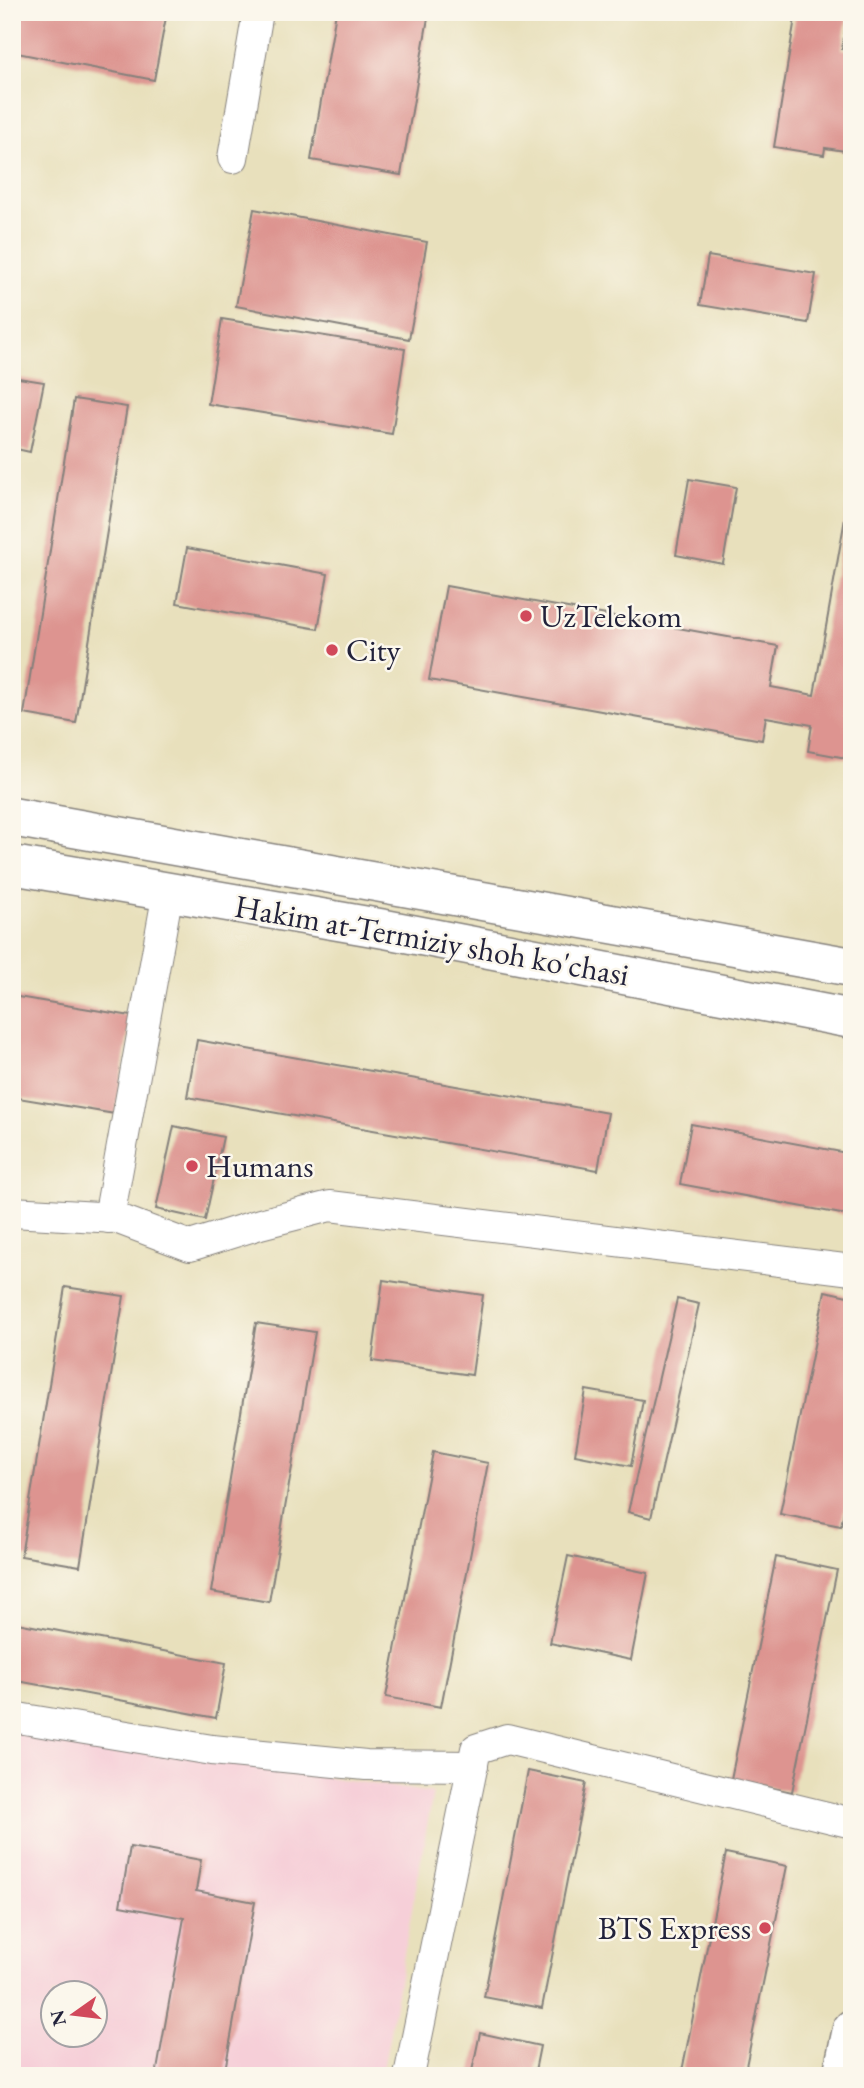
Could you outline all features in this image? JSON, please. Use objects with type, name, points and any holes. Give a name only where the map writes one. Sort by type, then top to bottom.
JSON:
[{"type":"main road","name":"Hakim at-Termiziy shoh ko'chasi","points":[[12,817],[852,967]]},
{"type":"main road","name":"Hakim at-Termiziy shoh ko'chasi","points":[[12,865],[385,929],[852,1019]]},
{"type":"main road","points":[[842,2076],[852,2029]]},
{"type":"lane","points":[[233,158],[258,12]]},
{"type":"lane","points":[[109,1218],[168,892]]},
{"type":"lane","points":[[12,1212],[109,1218],[190,1246],[330,1206],[852,1270]]},
{"type":"lane","points":[[12,1717],[212,1750],[366,1765],[473,1766]]},
{"type":"lane","points":[[409,2076],[476,1749],[507,1739],[852,1823]]},
{"type":"shaded area","points":[[12,1728],[433,1793],[382,2076],[12,2076]]},
{"type":"building","points":[[12,12],[167,12],[154,80],[12,52]]},
{"type":"building","points":[[336,12],[429,12],[401,175],[311,160]]},
{"type":"building","points":[[796,12],[848,12],[842,49],[852,50],[852,152],[825,148],[824,155],[774,147]]},
{"type":"building","points":[[254,209],[427,242],[409,339],[236,306]]},
{"type":"building","points":[[708,256],[816,274],[808,323],[700,305]]},
{"type":"building","points":[[222,319],[405,349],[392,434],[208,404]]},
{"type":"building","points":[[12,377],[44,382],[30,452],[12,448]]},
{"type":"building","points":[[74,399],[127,407],[76,723],[24,714]]},
{"type":"building","points":[[689,479],[736,487],[723,564],[676,555]]},
{"type":"building","name":"UzTelekom","points":[[850,490],[852,759],[808,751],[812,725],[766,717],[762,740],[429,680],[446,586],[778,646],[771,687],[814,695]]},
{"type":"building","points":[[187,548],[328,574],[318,629],[177,603]]},
{"type":"building","points":[[12,996],[131,1016],[115,1114],[12,1097]]},
{"type":"building","points":[[197,1040],[608,1113],[598,1170],[187,1097]]},
{"type":"building","points":[[691,1124],[852,1154],[852,1216],[680,1184]]},
{"type":"building","points":[[174,1126],[223,1137],[205,1220],[156,1209]]},
{"type":"building","points":[[383,1280],[483,1295],[472,1375],[372,1361]]},
{"type":"building","points":[[65,1287],[124,1296],[80,1566],[21,1556]]},
{"type":"building","points":[[825,1291],[852,1297],[852,1471],[841,1526],[780,1514]]},
{"type":"building","points":[[677,1299],[699,1304],[651,1518],[628,1512]]},
{"type":"building","points":[[256,1323],[315,1332],[269,1602],[211,1592]]},
{"type":"building","points":[[586,1390],[643,1400],[631,1466],[575,1455]]},
{"type":"building","points":[[433,1452],[488,1463],[441,1707],[386,1697]]},
{"type":"building","points":[[568,1556],[648,1573],[631,1660],[550,1643]]},
{"type":"building","points":[[776,1557],[837,1570],[792,1792],[731,1779]]},
{"type":"building","points":[[12,1622],[226,1663],[216,1718],[12,1680]]},
{"type":"building","points":[[528,1771],[586,1783],[542,2008],[484,1997]]},
{"type":"building","points":[[130,1847],[201,1860],[196,1891],[255,1902],[224,2076],[156,2076],[184,1918],[120,1906]]},
{"type":"building","points":[[726,1853],[787,1866],[744,2076],[681,2076]]},
{"type":"building","points":[[480,2033],[540,2046],[534,2076],[471,2076]]},
{"type":"place","name":"UzTelekom","points":[[526,616]]},
{"type":"place","name":"City","points":[[332,650]]},
{"type":"place","name":"Humans","points":[[192,1166]]},
{"type":"place","name":"BTS Express","points":[[765,1928]]}]
